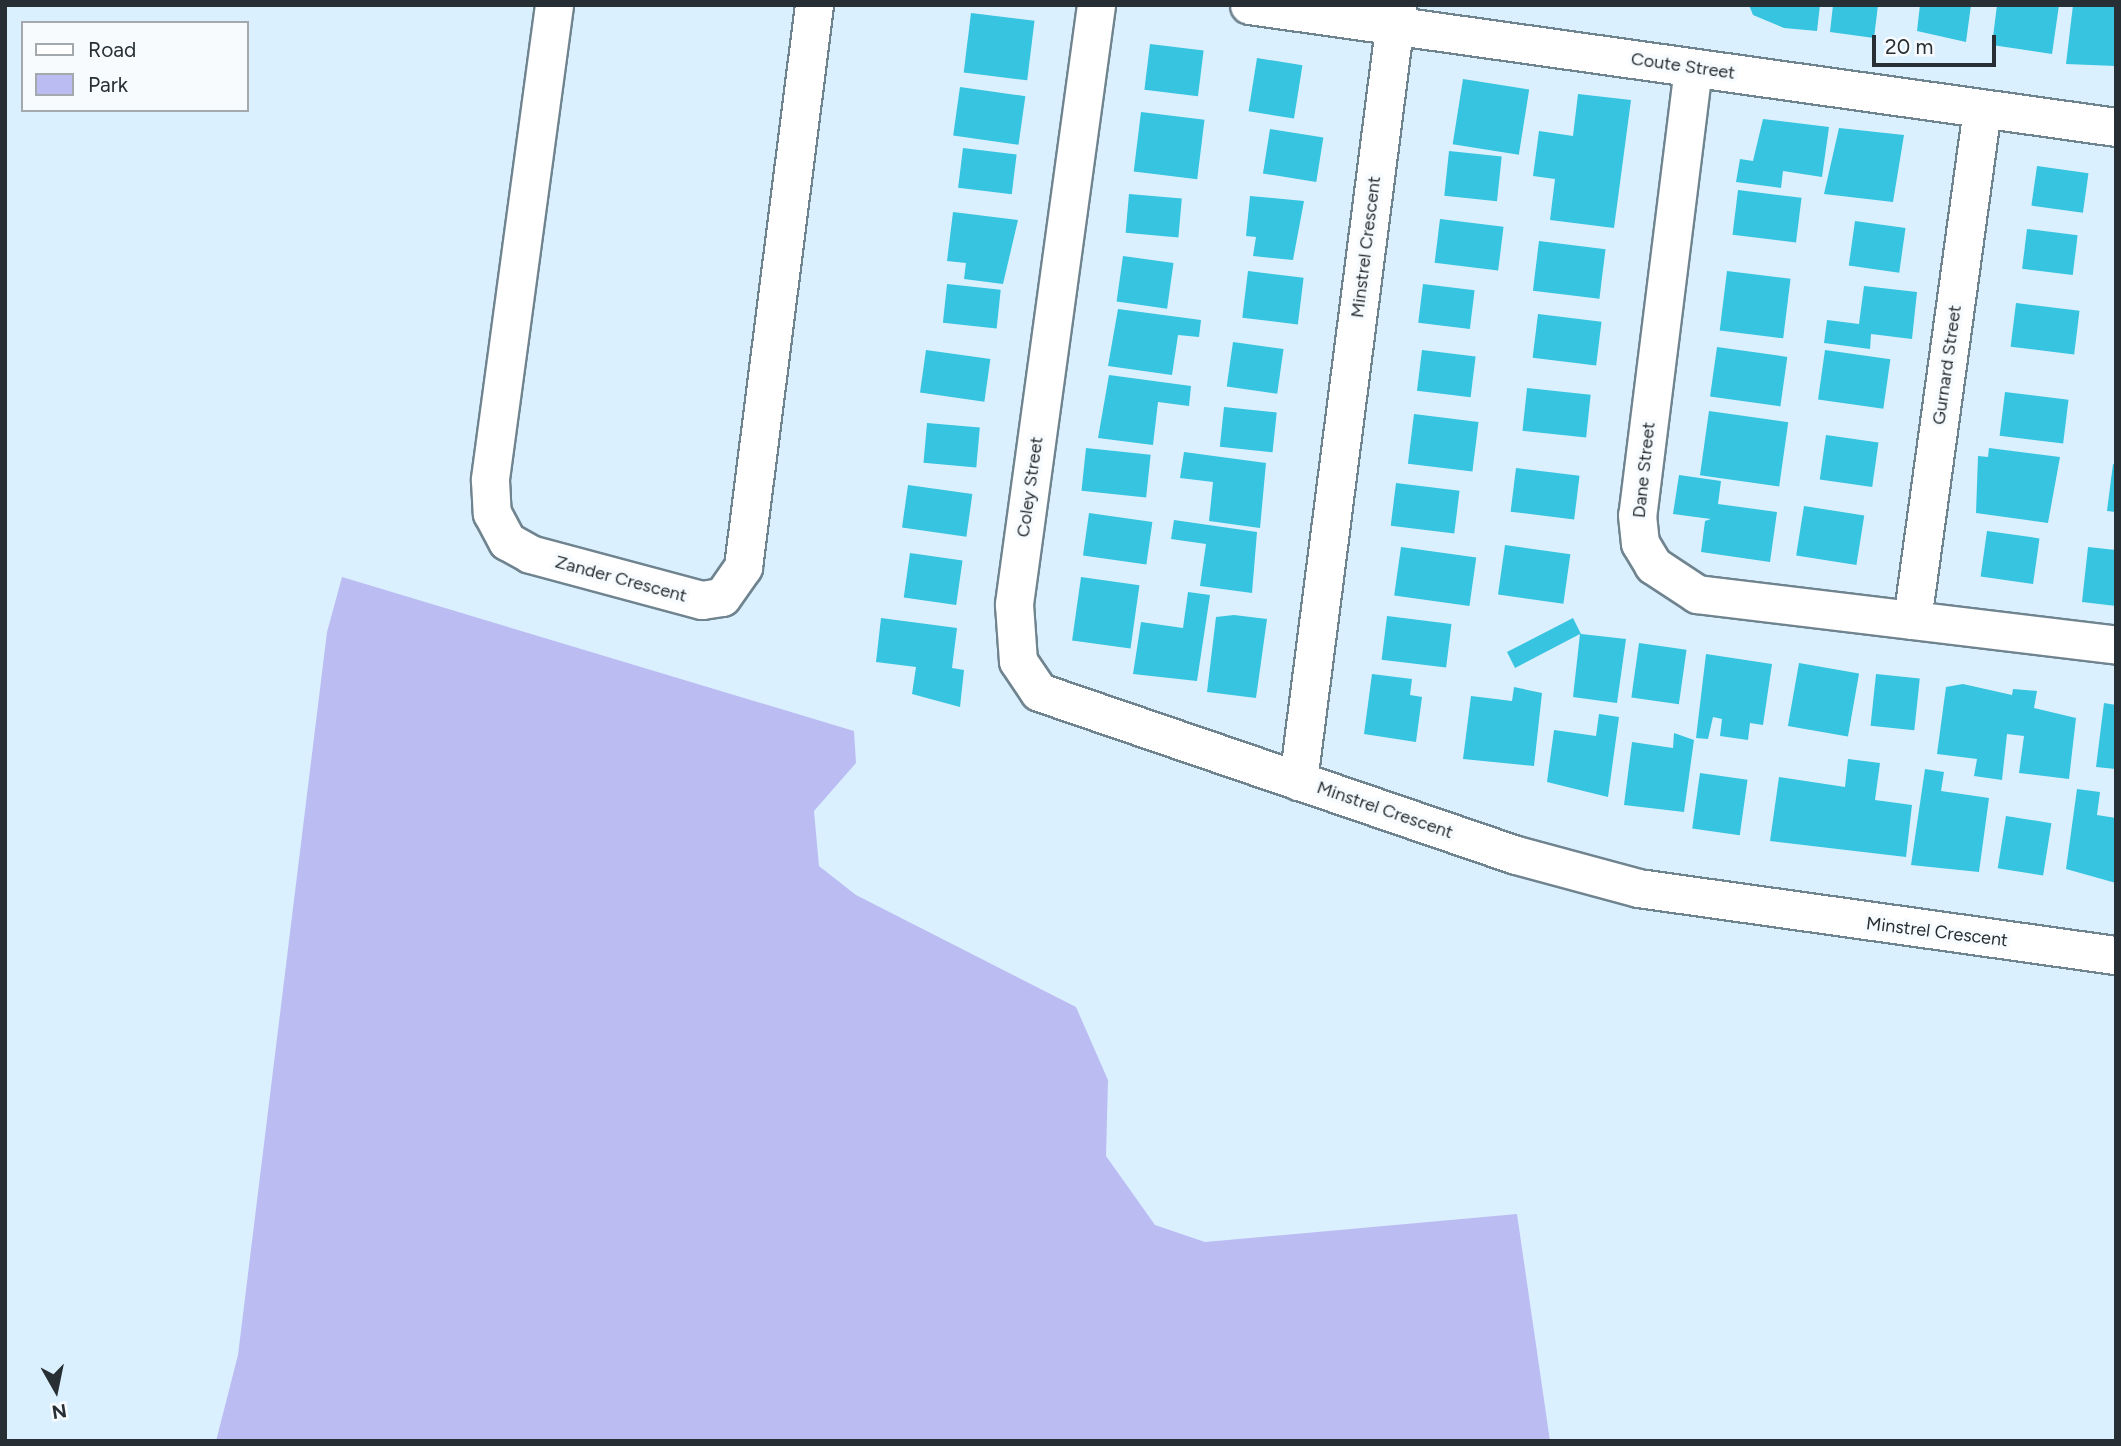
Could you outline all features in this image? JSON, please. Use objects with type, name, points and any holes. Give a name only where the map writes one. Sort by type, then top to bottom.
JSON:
[{"type":"street","name":"Zander Crescent","points":[[554,5],[490,480],[492,513],[507,541],[530,554],[702,600],[722,597],[743,567],[814,5]]},
{"type":"street","name":"Coley Street","points":[[1096,5],[1014,604],[1018,661],[1040,692],[1061,703],[1298,781]]},
{"type":"street","name":"Coute Street","points":[[1249,5],[1396,15],[1693,68],[2116,127]]},
{"type":"street","name":"Minstrel Crescent","points":[[1396,15],[1298,781],[1516,855],[1638,888],[2116,955]]},
{"type":"street","name":"Dane Street","points":[[1693,68],[1637,515],[1640,543],[1669,581],[1697,594],[2116,645]]},
{"type":"street","name":"Gurnard Street","points":[[1912,620],[1982,109]]},
{"type":"green space","points":[[342,577],[854,731],[856,763],[814,811],[819,866],[856,895],[1076,1007],[1108,1080],[1106,1156],[1155,1225],[1205,1242],[1517,1214],[1550,1441],[216,1441],[238,1355],[327,632]]},
{"type":"building","points":[[1749,5],[1820,5],[1817,31],[1784,28],[1753,15]]},
{"type":"building","points":[[1833,5],[1878,5],[1874,38],[1830,32]]},
{"type":"building","points":[[1920,5],[1971,5],[1966,42],[1917,31]]},
{"type":"building","points":[[1997,5],[2059,5],[2052,54],[1992,45]]},
{"type":"building","points":[[2073,5],[2116,5],[2116,66],[2066,64]]},
{"type":"building","points":[[971,13],[1035,21],[1027,80],[964,73]]},
{"type":"building","points":[[1150,44],[1204,51],[1198,96],[1144,90]]},
{"type":"building","points":[[1257,58],[1302,65],[1294,119],[1249,111]]},
{"type":"building","points":[[1463,79],[1529,89],[1519,155],[1453,144]]},
{"type":"building","points":[[960,87],[1025,96],[1019,145],[953,136]]},
{"type":"building","points":[[1578,94],[1631,100],[1614,228],[1550,220],[1555,179],[1533,176],[1539,131],[1573,136]]},
{"type":"building","points":[[1141,112],[1205,120],[1197,179],[1134,172]]},
{"type":"building","points":[[1763,119],[1829,127],[1822,177],[1783,171],[1781,188],[1736,182],[1740,159],[1753,161]]},
{"type":"building","points":[[1839,128],[1904,135],[1893,202],[1824,194]]},
{"type":"building","points":[[1270,129],[1323,137],[1316,182],[1263,173]]},
{"type":"building","points":[[963,148],[1017,155],[1012,194],[958,188]]},
{"type":"building","points":[[1449,151],[1502,157],[1497,201],[1444,196]]},
{"type":"building","points":[[2037,166],[2088,173],[2083,213],[2031,206]]},
{"type":"building","points":[[1738,190],[1802,198],[1796,242],[1733,235]]},
{"type":"building","points":[[1129,194],[1182,199],[1178,237],[1126,233]]},
{"type":"building","points":[[1250,196],[1304,201],[1293,260],[1253,256],[1256,237],[1246,236]]},
{"type":"building","points":[[953,212],[1018,220],[1003,284],[964,279],[966,263],[947,261]]},
{"type":"building","points":[[1440,219],[1504,227],[1498,270],[1435,263]]},
{"type":"building","points":[[1855,221],[1906,228],[1899,273],[1849,266]]},
{"type":"building","points":[[2027,229],[2078,235],[2073,275],[2022,269]]},
{"type":"building","points":[[1539,241],[1606,249],[1599,299],[1533,291]]},
{"type":"building","points":[[1123,256],[1174,263],[1167,309],[1117,302]]},
{"type":"building","points":[[1248,271],[1304,278],[1298,324],[1242,318]]},
{"type":"building","points":[[1727,271],[1791,279],[1783,338],[1720,331]]},
{"type":"building","points":[[947,284],[1001,290],[997,328],[943,323]]},
{"type":"building","points":[[1423,284],[1475,290],[1470,329],[1418,323]]},
{"type":"building","points":[[1864,286],[1917,292],[1912,339],[1871,334],[1870,349],[1824,343],[1827,320],[1859,324]]},
{"type":"building","points":[[2016,303],[2080,311],[2074,354],[2011,347]]},
{"type":"building","points":[[1118,309],[1201,320],[1199,337],[1178,335],[1172,375],[1108,366]]},
{"type":"building","points":[[1538,314],[1602,322],[1596,365],[1533,358]]},
{"type":"building","points":[[1233,342],[1284,349],[1277,394],[1227,387]]},
{"type":"building","points":[[1717,347],[1787,357],[1780,406],[1710,397]]},
{"type":"building","points":[[926,350],[990,359],[984,402],[920,393]]},
{"type":"building","points":[[1422,350],[1476,357],[1471,397],[1417,391]]},
{"type":"building","points":[[1825,350],[1890,359],[1883,409],[1818,400]]},
{"type":"building","points":[[1109,375],[1191,386],[1189,406],[1158,402],[1153,445],[1098,438]]},
{"type":"building","points":[[1527,388],[1591,395],[1586,437],[1523,431]]},
{"type":"building","points":[[2005,392],[2069,400],[2063,443],[2000,436]]},
{"type":"building","points":[[1224,407],[1277,413],[1273,452],[1220,447]]},
{"type":"building","points":[[1709,411],[1788,422],[1779,487],[1700,475]]},
{"type":"building","points":[[1414,414],[1479,422],[1472,472],[1408,464]]},
{"type":"building","points":[[927,423],[980,428],[976,467],[924,463]]},
{"type":"building","points":[[1826,435],[1878,442],[1872,487],[1820,480]]},
{"type":"building","points":[[1086,448],[1151,455],[1146,498],[1082,491]]},
{"type":"building","points":[[1989,448],[2060,457],[2048,523],[1976,513],[1978,456],[1988,457]]},
{"type":"building","points":[[1184,452],[1266,463],[1260,528],[1209,521],[1213,482],[1180,478]]},
{"type":"building","points":[[2113,464],[2116,465],[2116,512],[2107,511]]},
{"type":"building","points":[[1516,468],[1580,476],[1574,519],[1511,512]]},
{"type":"building","points":[[1679,475],[1721,481],[1718,504],[1777,512],[1770,562],[1701,552],[1705,521],[1711,519],[1673,514]]},
{"type":"building","points":[[1396,483],[1460,491],[1454,533],[1391,526]]},
{"type":"building","points":[[908,485],[972,494],[966,537],[902,528]]},
{"type":"building","points":[[1804,506],[1864,516],[1856,565],[1796,555]]},
{"type":"building","points":[[1089,513],[1152,522],[1146,564],[1083,556]]},
{"type":"building","points":[[1174,520],[1257,532],[1252,593],[1200,586],[1206,544],[1171,539]]},
{"type":"building","points":[[1987,531],[2039,538],[2033,584],[1981,577]]},
{"type":"building","points":[[1505,545],[1570,554],[1563,604],[1498,595]]},
{"type":"building","points":[[1401,547],[1476,558],[1469,606],[1394,596]]},
{"type":"building","points":[[2088,547],[2116,550],[2116,606],[2082,602]]},
{"type":"building","points":[[910,553],[962,560],[956,605],[904,598]]},
{"type":"building","points":[[1081,577],[1139,585],[1131,649],[1072,640]]},
{"type":"building","points":[[1188,592],[1210,595],[1197,681],[1133,674],[1141,622],[1183,628]]},
{"type":"building","points":[[1234,615],[1267,619],[1256,698],[1207,692],[1216,617]]},
{"type":"building","points":[[1387,616],[1452,624],[1446,668],[1382,660]]},
{"type":"building","points":[[881,618],[957,628],[952,668],[964,670],[960,707],[912,694],[916,667],[876,662]]},
{"type":"building","points":[[1573,618],[1581,634],[1626,639],[1617,703],[1573,697],[1580,634],[1515,668],[1507,652]]},
{"type":"building","points":[[1639,643],[1687,650],[1679,704],[1631,697]]},
{"type":"building","points":[[1706,654],[1772,664],[1763,725],[1750,723],[1748,740],[1720,736],[1722,719],[1713,717],[1708,739],[1696,738]]},
{"type":"building","points":[[1799,663],[1859,674],[1848,737],[1788,726]]},
{"type":"building","points":[[1372,674],[1412,679],[1410,695],[1422,697],[1416,742],[1364,734]]},
{"type":"building","points":[[1876,674],[1920,679],[1914,730],[1871,726]]},
{"type":"building","points":[[1963,684],[2012,695],[2013,689],[2037,691],[2034,708],[2076,718],[2069,779],[2019,773],[2024,736],[2007,734],[2002,780],[1974,776],[1977,759],[1937,754],[1946,687]]},
{"type":"building","points":[[1514,687],[1542,693],[1534,766],[1463,759],[1471,696],[1512,701]]},
{"type":"building","points":[[2104,703],[2116,705],[2116,769],[2096,767]]},
{"type":"building","points":[[1599,714],[1619,717],[1608,797],[1547,782],[1554,730],[1596,736]]},
{"type":"building","points":[[1674,733],[1694,740],[1684,812],[1624,805],[1632,742],[1673,748]]},
{"type":"building","points":[[1848,759],[1880,763],[1875,800],[1912,805],[1906,857],[1770,841],[1779,777],[1845,787]]},
{"type":"building","points":[[1925,769],[1944,772],[1941,791],[1989,798],[1979,872],[1911,865]]},
{"type":"building","points":[[1700,773],[1748,780],[1740,835],[1692,828]]},
{"type":"building","points":[[2077,789],[2100,792],[2097,815],[2116,818],[2116,883],[2066,869]]},
{"type":"building","points":[[2006,816],[2051,823],[2043,876],[1998,868]]}]
